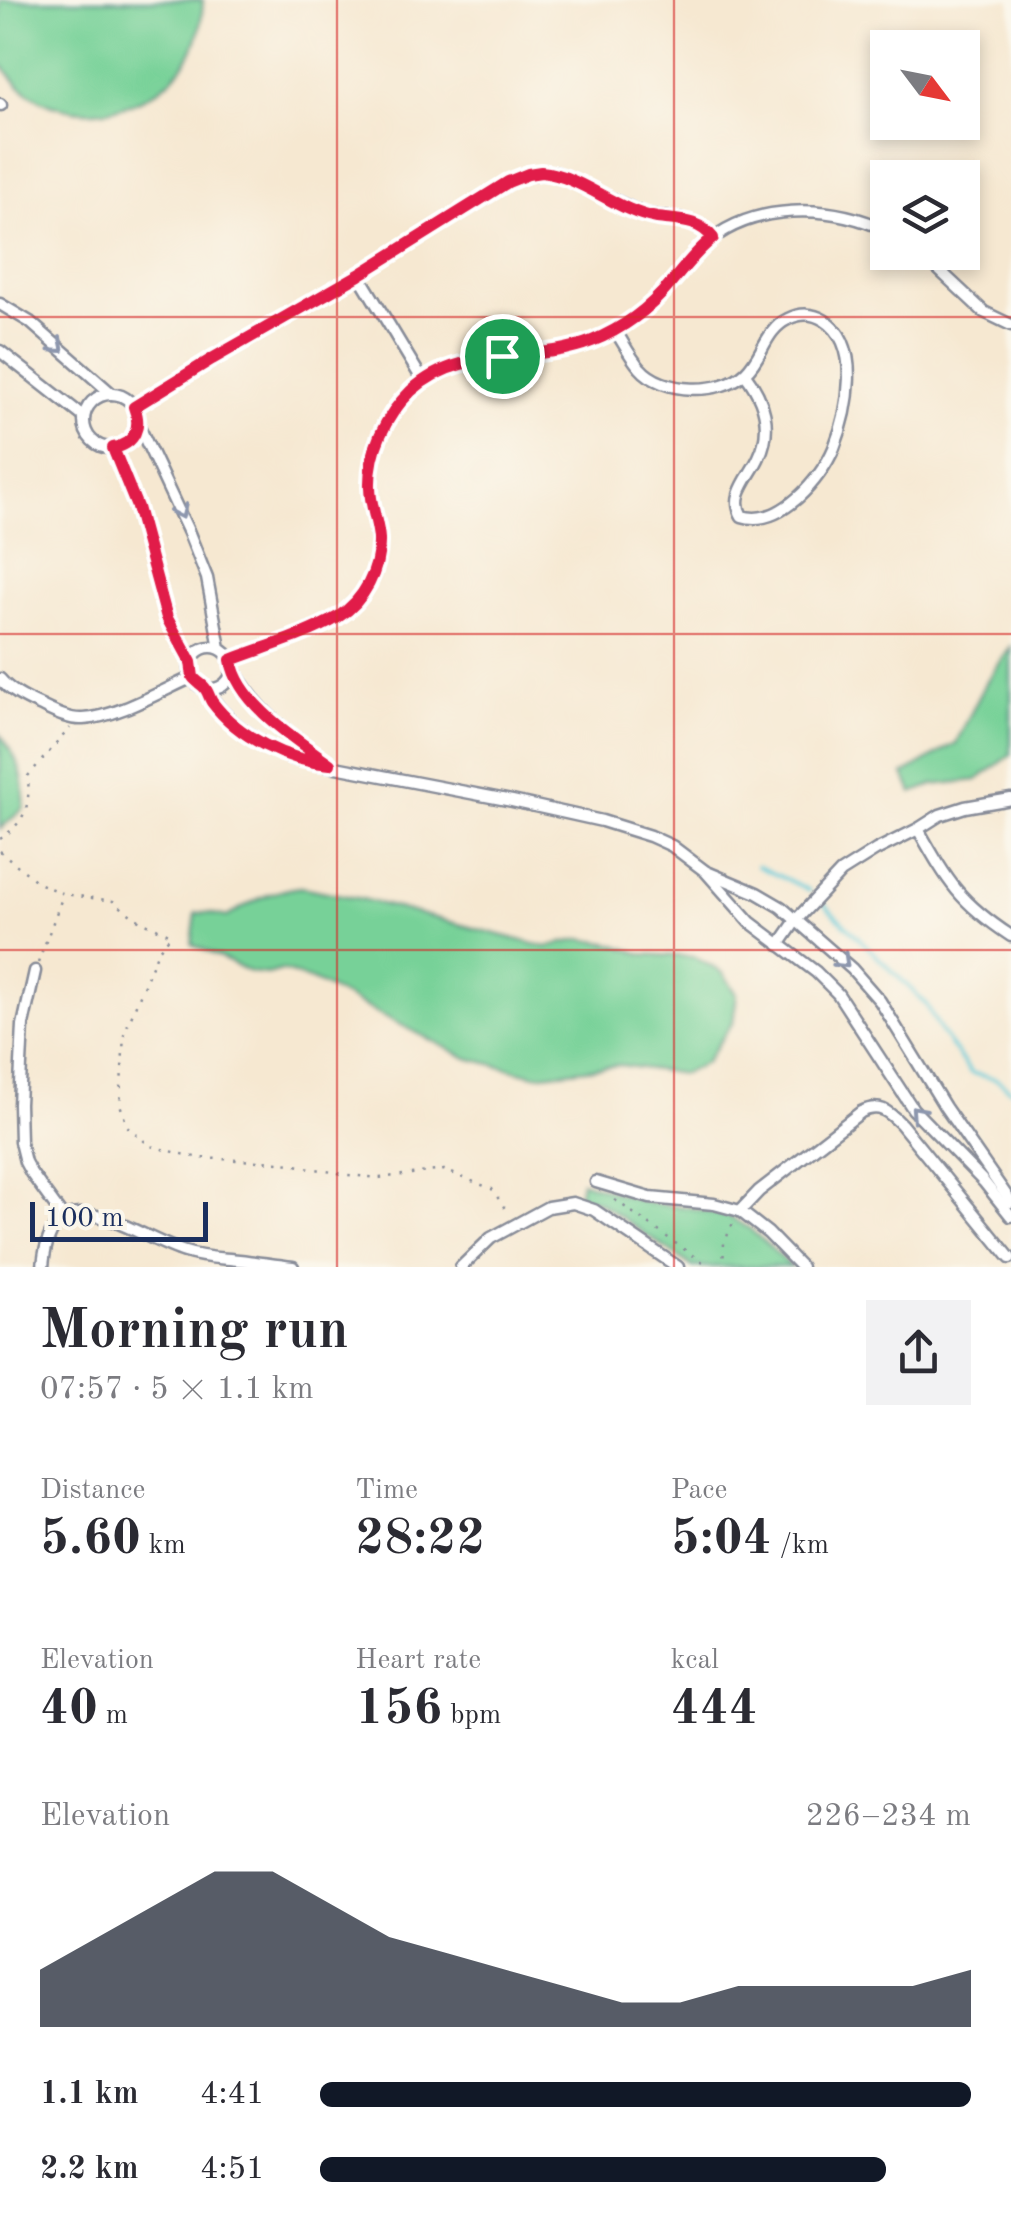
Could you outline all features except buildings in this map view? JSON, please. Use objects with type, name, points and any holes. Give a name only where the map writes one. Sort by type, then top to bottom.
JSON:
[{"type":"street","points":[[134,407],[508,182],[528,174],[565,176],[655,218],[700,225],[713,238]]},
{"type":"street","points":[[232,665],[338,616],[362,594],[374,570],[379,538],[370,491],[372,456],[387,420],[423,381],[450,366],[570,348],[614,330],[647,308],[699,249],[736,225],[795,212],[834,212],[870,223]]},
{"type":"street","points":[[939,270],[984,312],[1011,325]]},
{"type":"street","points":[[359,275],[423,381]]},
{"type":"street","points":[[0,304],[30,322],[112,394],[134,407],[207,578],[220,648]]},
{"type":"street","points":[[614,330],[639,368],[674,388],[709,388],[745,374],[768,335],[798,315],[819,316],[839,333],[848,356],[846,409],[833,451],[800,497],[754,518],[742,516],[738,497],[761,455],[766,414],[745,374]]},
{"type":"street","points":[[0,351],[84,417]]},
{"type":"street","points":[[112,394],[97,398],[84,417],[91,440],[105,448],[127,444],[138,424]]},
{"type":"street","points":[[113,448],[137,507],[167,618],[191,662],[193,677],[229,718],[261,742],[294,759],[602,822],[672,846],[705,871],[750,922],[816,972],[838,994],[913,1109],[984,1182],[1011,1216]]},
{"type":"street","points":[[191,662],[197,652],[208,647],[227,653],[256,705],[330,764]]},
{"type":"street","points":[[204,688],[223,685],[231,676],[232,665]]},
{"type":"street","points":[[0,678],[34,703],[85,719],[117,710],[193,677]]},
{"type":"street","points":[[779,944],[841,872],[876,850],[940,815],[1011,799]]},
{"type":"street","points":[[918,829],[958,895],[1011,936]]},
{"type":"street","points":[[705,871],[757,893],[797,919],[852,969],[880,1001],[937,1095],[1011,1202]]},
{"type":"street","points":[[35,971],[22,1036],[20,1142],[31,1173],[63,1217]]},
{"type":"street","points":[[740,1212],[759,1191],[861,1112],[882,1108],[900,1124],[1010,1258]]},
{"type":"street","points":[[596,1182],[650,1198],[714,1204],[740,1212],[768,1233],[801,1267]]},
{"type":"street","points":[[461,1267],[491,1238],[548,1207],[567,1203],[594,1210],[678,1267]]},
{"type":"street","points":[[42,1267],[54,1225],[63,1217],[84,1214],[102,1216],[191,1254],[293,1267]]},
{"type":"street","points":[[191,1254],[191,1267]]},
{"type":"path","points":[[0,839],[15,828],[27,810],[28,776],[76,719]]},
{"type":"path","points":[[0,851],[40,884],[64,894],[112,901],[135,918],[171,935],[158,951],[124,1034],[120,1104],[127,1126],[150,1146],[199,1158],[279,1162],[379,1178],[444,1170],[492,1189],[516,1225]]},
{"type":"path","points":[[35,971],[64,894]]},
{"type":"path","points":[[612,1198],[710,1267]]},
{"type":"path","points":[[723,1267],[724,1244],[740,1212]]},
{"type":"green space","points":[[0,0],[203,0],[194,46],[172,78],[132,103],[110,110],[86,111],[41,100],[21,87],[0,63]]},
{"type":"green space","points":[[1011,647],[1011,755],[977,780],[933,785],[912,793],[904,774],[956,743],[987,681]]},
{"type":"green space","points":[[0,734],[20,769],[24,808],[0,829]]},
{"type":"green space","points":[[301,887],[546,947],[581,939],[642,954],[694,957],[723,973],[737,994],[733,1022],[705,1063],[683,1074],[620,1065],[535,1075],[467,1058],[314,981],[282,970],[267,974],[250,972],[192,944],[196,913],[227,917],[262,898]]},
{"type":"green space","points":[[581,1181],[647,1203],[727,1216],[749,1228],[792,1267],[693,1267],[597,1201],[578,1196]]},
{"type":"waterway","points":[[757,866],[809,891]]},
{"type":"waterway","points":[[824,904],[926,1004],[971,1073],[996,1079],[1011,1090]]},
{"type":"route","points":[[556,173],[655,218],[700,225],[713,238],[647,308],[609,332],[570,348],[502,356],[473,360],[432,374],[412,390],[387,420],[372,456],[370,491],[379,538],[377,559],[362,594],[338,616],[231,660],[232,669],[256,705],[330,764],[294,759],[270,748],[229,718],[196,682],[191,662],[167,618],[146,535],[113,448],[127,444],[136,432],[138,415],[134,407],[508,182],[528,174],[556,173]]}]
